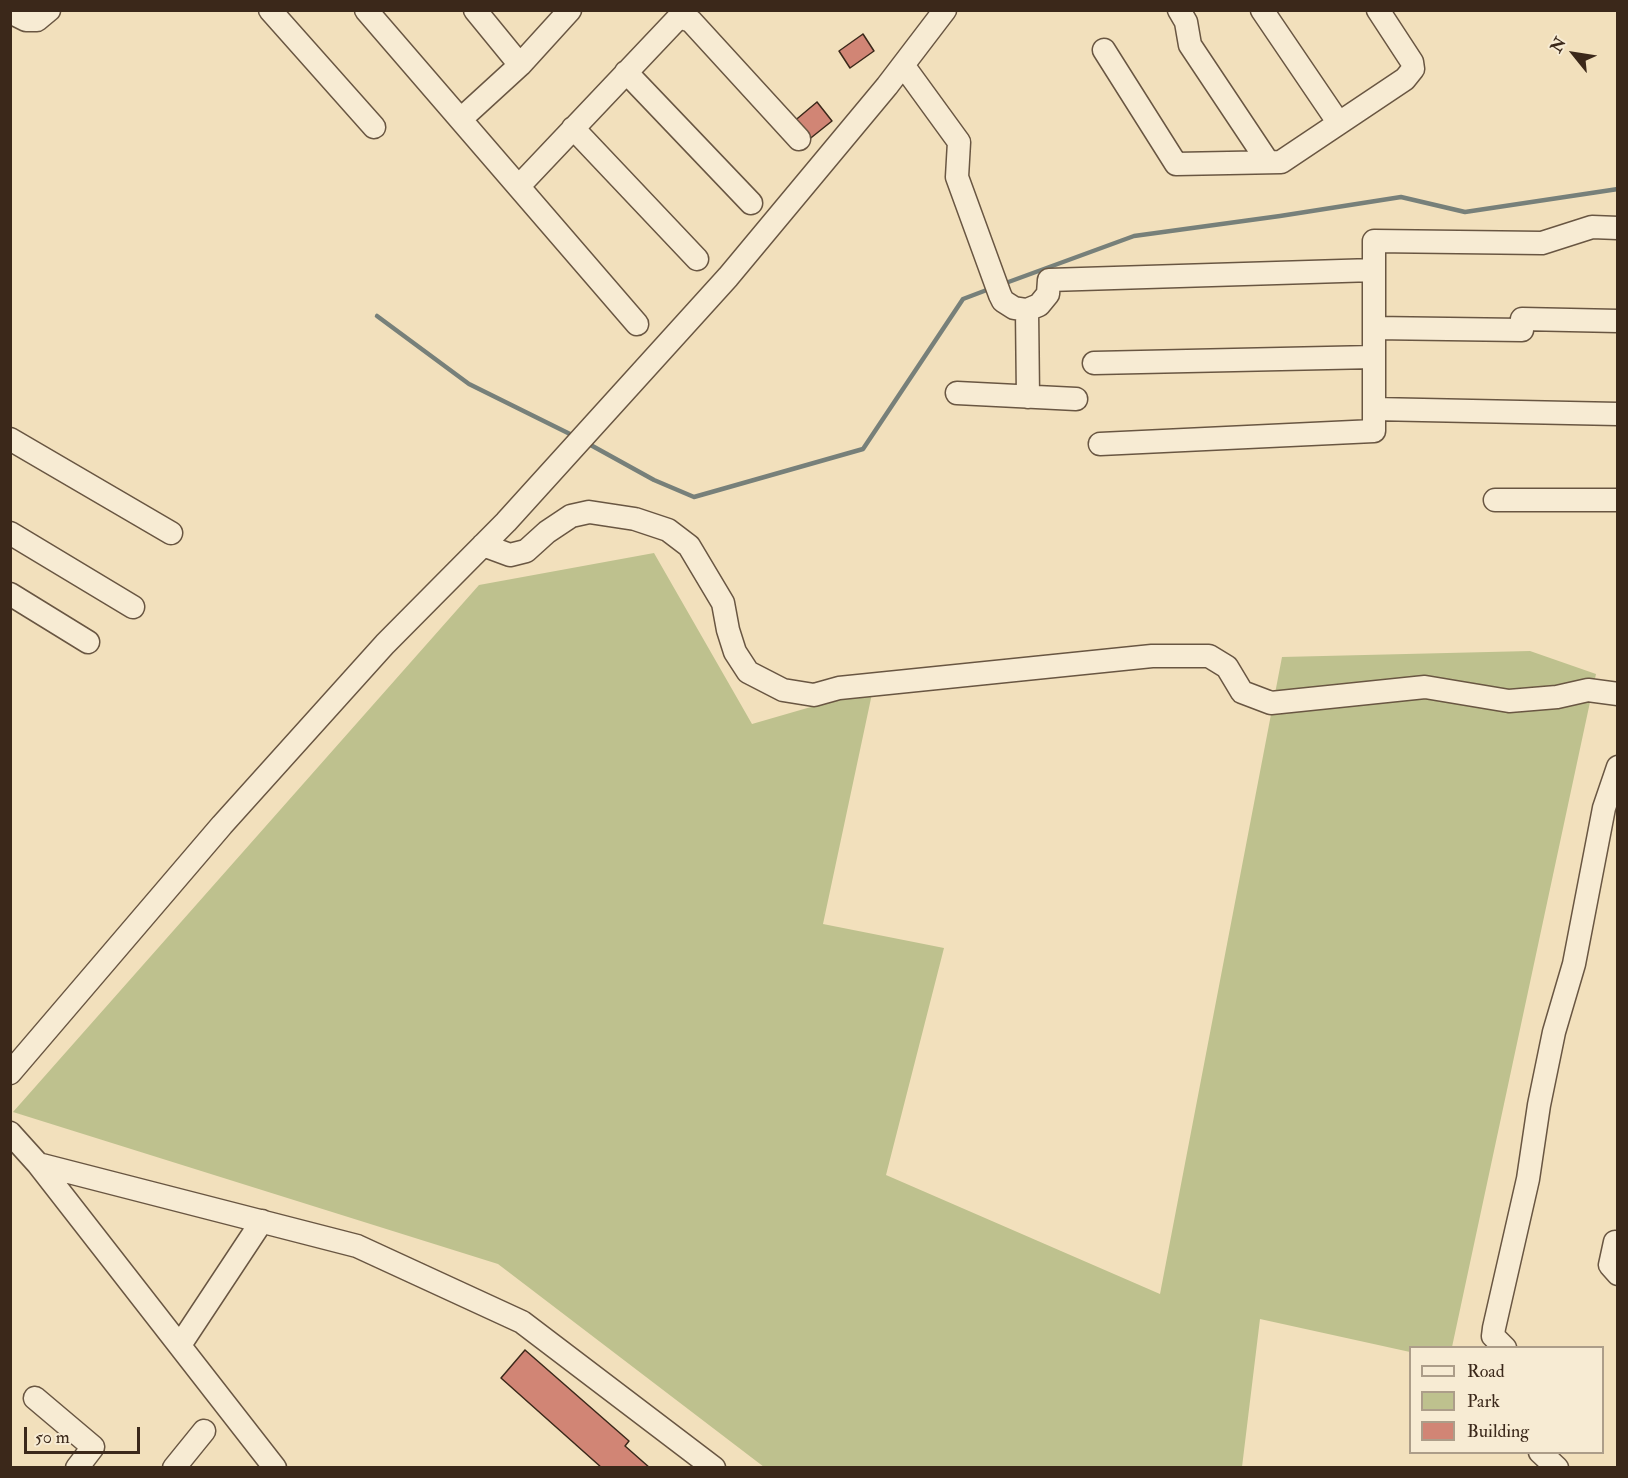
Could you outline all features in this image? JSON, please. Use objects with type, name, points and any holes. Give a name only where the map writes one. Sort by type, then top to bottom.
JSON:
[{"type":"street","points":[[10,12],[26,20],[37,20],[49,10]]},
{"type":"street","points":[[270,10],[374,127]]},
{"type":"street","points":[[366,10],[637,324]]},
{"type":"street","points":[[475,10],[520,65]]},
{"type":"street","points":[[461,119],[520,65],[570,10]]},
{"type":"street","points":[[10,1072],[222,825],[385,644],[483,545],[728,277],[903,65],[945,10]]},
{"type":"street","points":[[1179,10],[1186,22],[1190,45],[1268,162]]},
{"type":"street","points":[[1262,10],[1338,122]]},
{"type":"street","points":[[1104,50],[1176,164],[1281,162],[1405,79],[1413,69],[1412,62],[1378,10]]},
{"type":"street","points":[[519,186],[679,17],[691,21],[799,140]]},
{"type":"street","points":[[903,65],[959,142],[957,177],[997,286],[1008,305],[1027,310],[1039,305],[1048,294],[1049,280],[1374,270]]},
{"type":"street","points":[[626,72],[751,203]]},
{"type":"street","points":[[573,128],[697,259]]},
{"type":"street","points":[[1100,444],[1374,431],[1374,241],[1542,243],[1592,227],[1617,228]]},
{"type":"street","points":[[1027,310],[1028,397]]},
{"type":"street","points":[[1374,328],[1522,330],[1522,319],[1617,321]]},
{"type":"street","points":[[1094,363],[1374,357]]},
{"type":"street","points":[[957,393],[1076,399]]},
{"type":"street","points":[[1374,410],[1617,414]]},
{"type":"street","points":[[10,439],[171,533]]},
{"type":"street","points":[[1495,500],[1617,500]]},
{"type":"street","points":[[483,545],[510,555],[526,551],[547,532],[571,516],[589,512],[635,519],[668,530],[689,546],[723,603],[735,652],[748,672],[783,690],[814,694],[839,688],[1152,656],[1209,656],[1227,667],[1242,692],[1271,703],[1425,687],[1509,700],[1557,697],[1588,690],[1617,694]]},
{"type":"street","points":[[10,532],[133,607]]},
{"type":"street","points":[[10,594],[88,642]]},
{"type":"street","points":[[1504,1346],[1493,1336],[1494,1328],[1528,1179],[1539,1105],[1554,1032],[1574,964],[1604,808],[1617,767]]},
{"type":"street","points":[[10,1133],[38,1164],[275,1467]]},
{"type":"street","points":[[38,1164],[357,1246],[522,1322],[714,1467]]},
{"type":"street","points":[[180,1346],[262,1221]]},
{"type":"street","points":[[1615,1242],[1610,1265],[1617,1274]]},
{"type":"street","points":[[35,1398],[93,1447],[77,1467]]},
{"type":"street","points":[[174,1467],[204,1431]]},
{"type":"street","points":[[1542,1454],[1557,1467]]},
{"type":"green space","points":[[654,553],[752,724],[873,689],[823,924],[944,948],[886,1175],[1160,1294],[1282,657],[1530,651],[1596,674],[1452,1346],[1409,1346],[1409,1352],[1260,1319],[1242,1467],[764,1467],[498,1264],[13,1112],[479,585]]},
{"type":"building","points":[[863,34],[874,51],[850,68],[839,51]]},
{"type":"building","points":[[817,102],[832,121],[807,141],[792,123]]},
{"type":"building","points":[[525,1350],[629,1441],[625,1446],[650,1468],[602,1468],[501,1378]]},
{"type":"waterway","points":[[1003,284],[1134,236],[1401,197],[1465,212],[1618,189]]},
{"type":"waterway","points":[[587,443],[654,480],[694,497],[863,449],[963,299],[992,288]]},
{"type":"waterway","points":[[377,316],[469,384],[574,436]]}]
